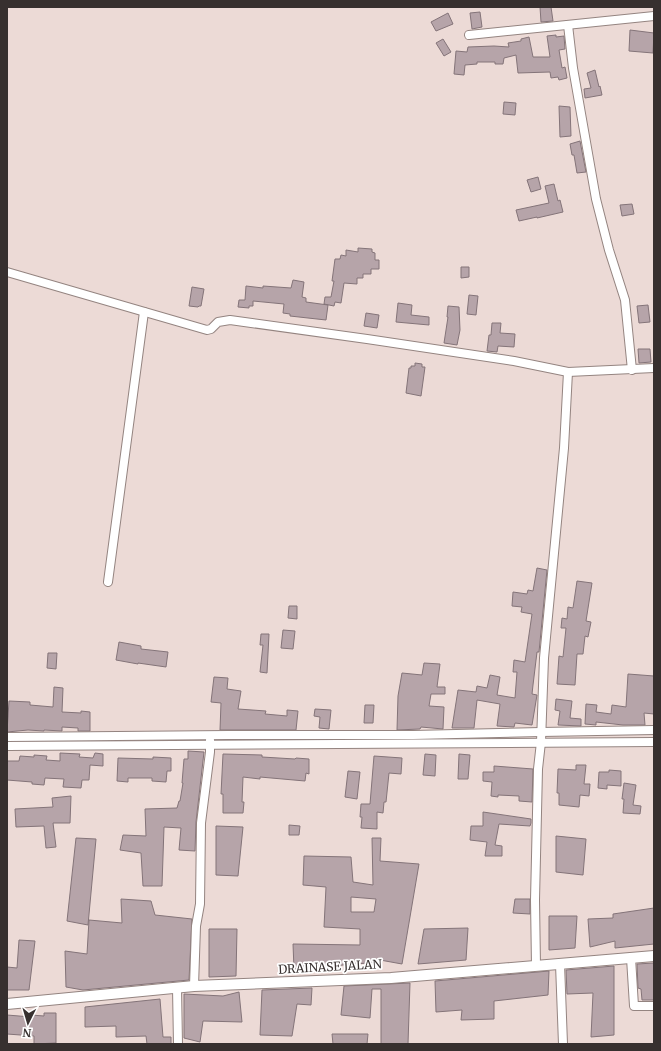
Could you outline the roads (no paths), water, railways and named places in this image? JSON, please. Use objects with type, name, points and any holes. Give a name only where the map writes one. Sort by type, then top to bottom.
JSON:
[{"type":"street","points":[[468,34],[654,16]]},
{"type":"street","points":[[568,25],[573,68],[596,198],[609,250],[625,300],[632,370]]},
{"type":"street","points":[[7,272],[207,330],[211,329],[218,322],[230,320],[514,361],[568,372],[654,368]]},
{"type":"street","points":[[108,582],[144,312]]},
{"type":"street","points":[[536,966],[535,900],[538,769],[544,658],[564,448],[568,372]]},
{"type":"street","points":[[7,746],[654,730]]},
{"type":"street","points":[[7,738],[654,742]]},
{"type":"street","points":[[194,986],[196,926],[200,904],[201,823],[210,740]]},
{"type":"street","name":"DRAINASE JALAN","points":[[7,1004],[194,986],[391,978],[654,956]]},
{"type":"street","points":[[631,958],[634,1006],[654,1006]]},
{"type":"street","points":[[560,964],[563,1044]]},
{"type":"street","points":[[177,988],[178,1044]]}]
